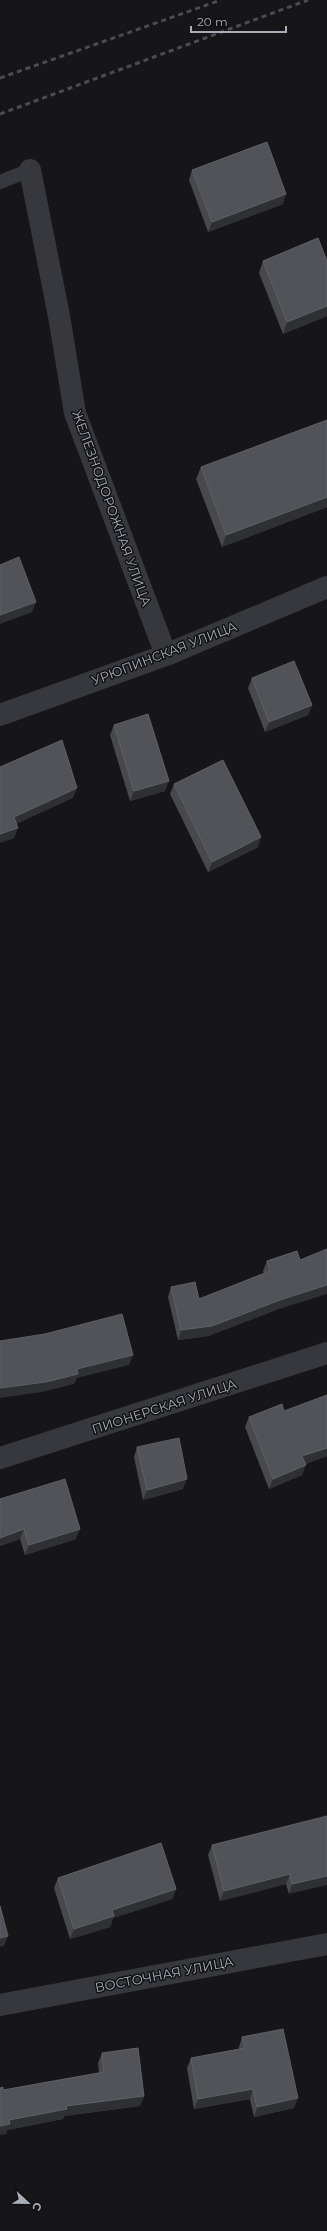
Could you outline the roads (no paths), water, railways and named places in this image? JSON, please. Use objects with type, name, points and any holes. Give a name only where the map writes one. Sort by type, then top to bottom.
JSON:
[{"type":"street","name":"ЖЕЛЕЗНОДОРОЖНАЯ УЛИЦА","points":[[30,170],[59,316],[75,413],[166,655]]},
{"type":"street","name":"УРЮПИНСКАЯ УЛИЦА","points":[[0,715],[166,655],[327,587]]},
{"type":"street","name":"ПИОНЕРСКАЯ УЛИЦА","points":[[0,1458],[327,1353]]},
{"type":"street","name":"ВОСТОЧНАЯ УЛИЦА","points":[[0,2005],[327,1944]]},
{"type":"lane","points":[[0,182],[30,170]]},
{"type":"railway","points":[[0,78],[221,0]]},
{"type":"railway","points":[[0,114],[308,0]]}]
